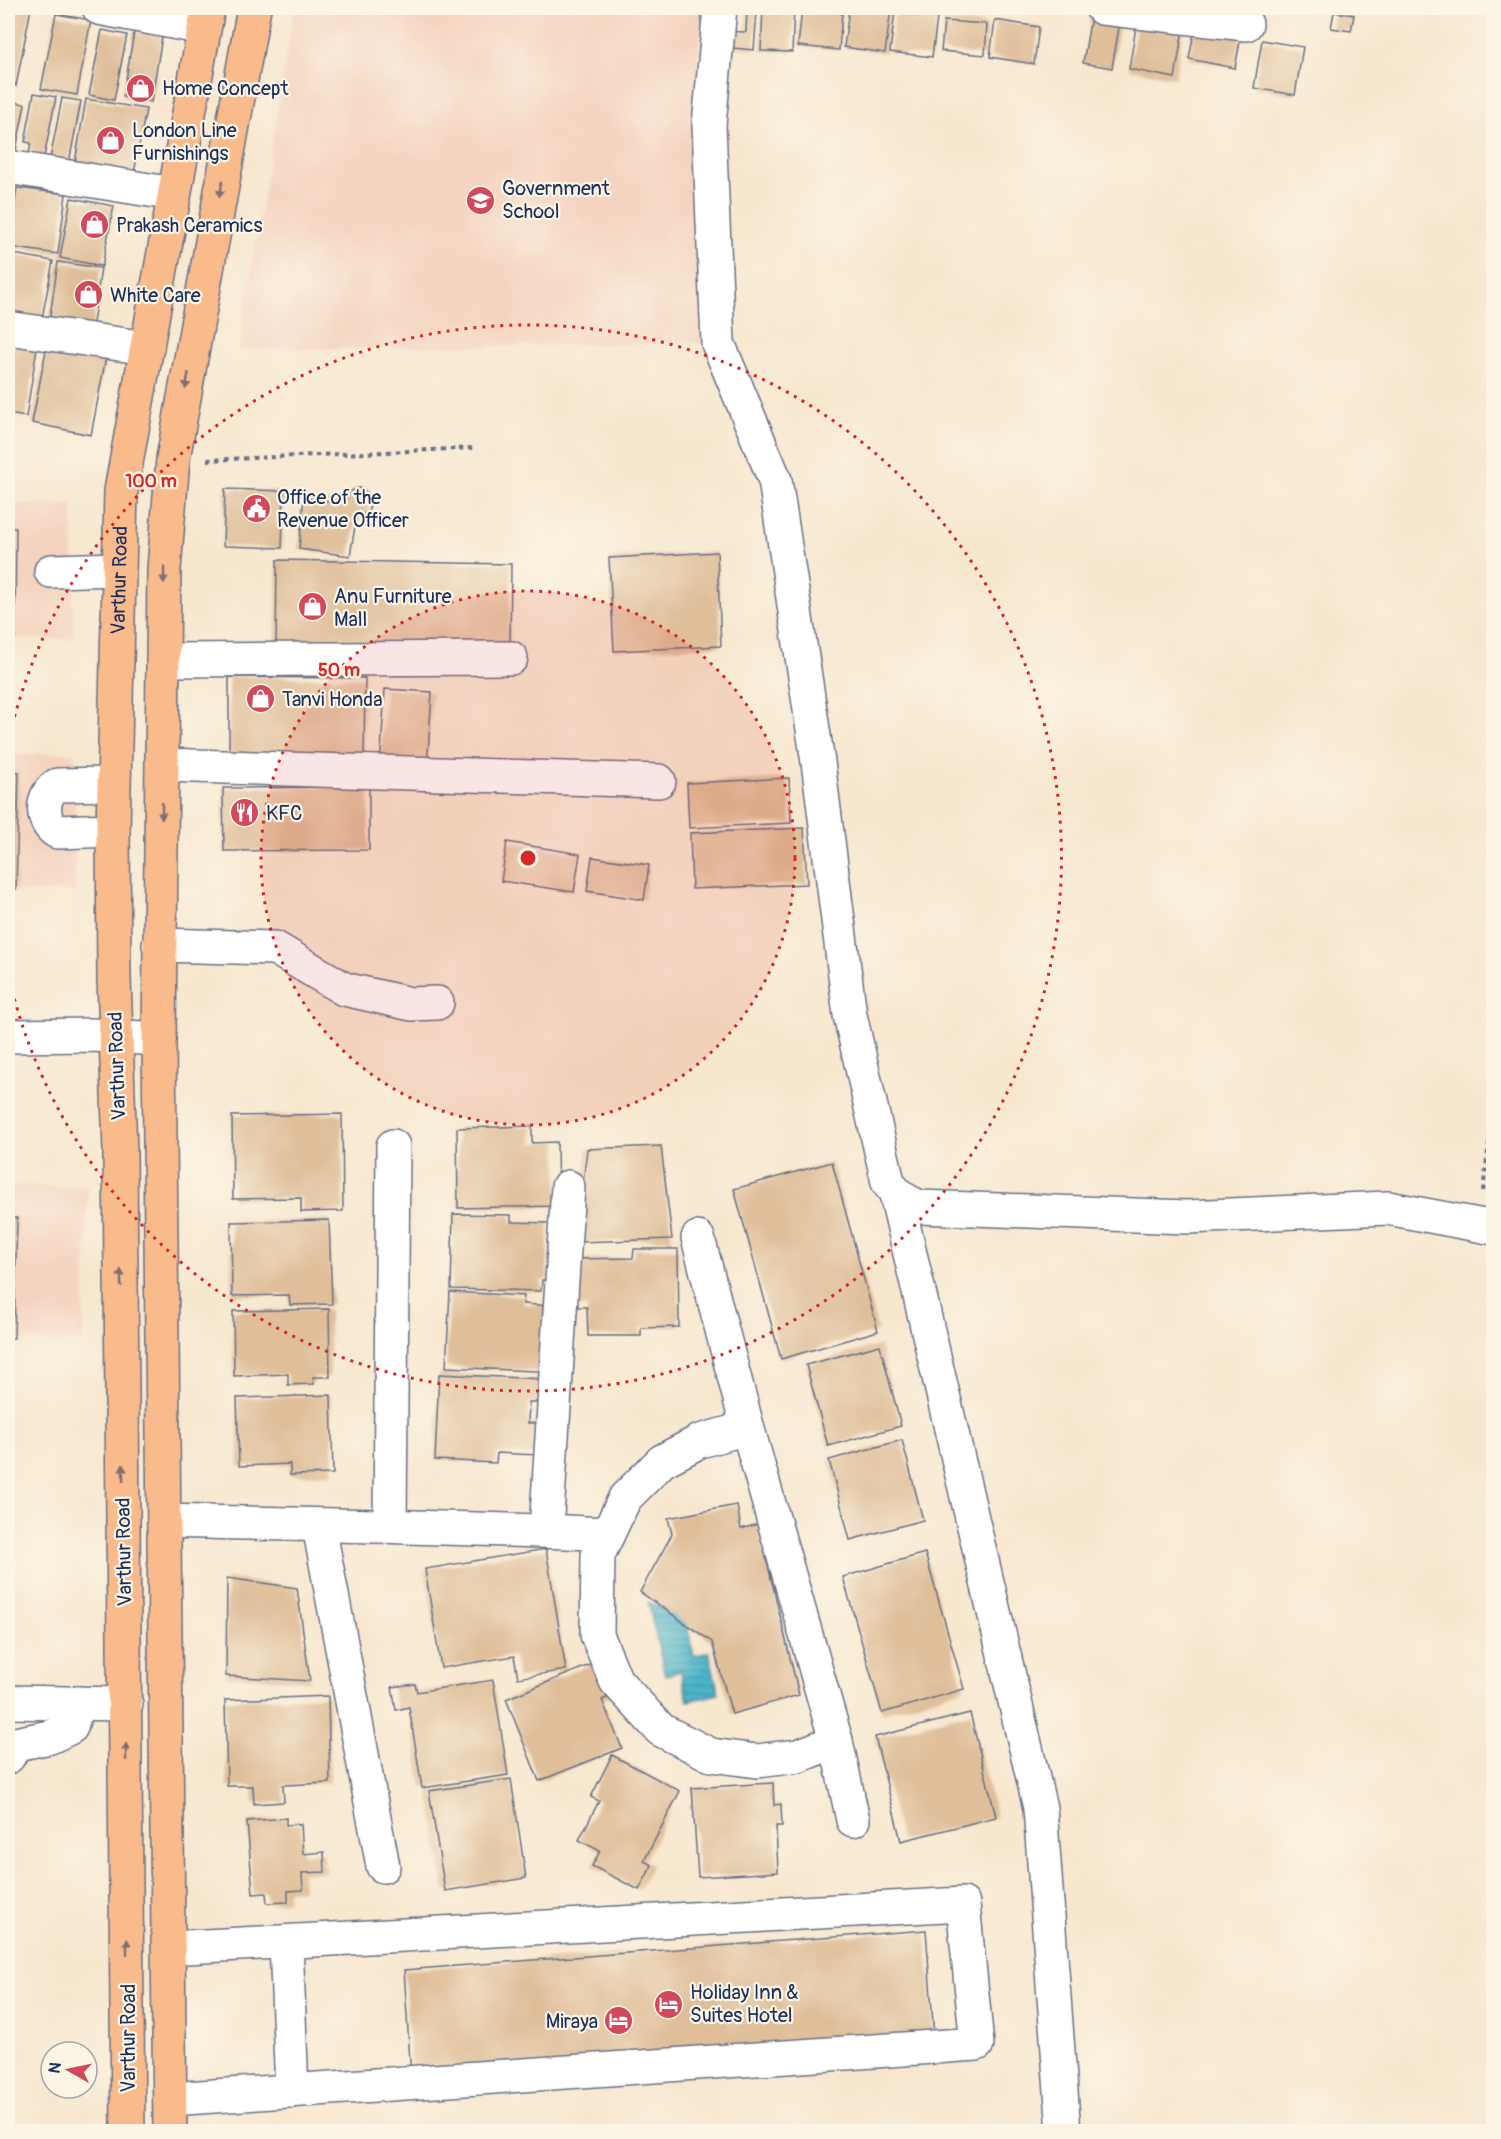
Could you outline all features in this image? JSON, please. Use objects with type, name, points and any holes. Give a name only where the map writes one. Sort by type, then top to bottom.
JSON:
[{"type":"main road","name":"Varthur Road","points":[[170,2132],[159,1039],[164,570],[173,459],[254,8]]},
{"type":"main road","name":"Varthur Road","points":[[128,2132],[120,1152],[113,830],[118,569],[121,491],[206,18]]},
{"type":"street","points":[[99,8],[206,18]]},
{"type":"street","points":[[720,8],[710,125],[718,343],[775,480],[818,762],[850,1015],[888,1182],[896,1194],[905,1201],[920,1207],[1186,1217],[1388,1208],[1486,1226]]},
{"type":"street","points":[[1102,8],[1246,24]]},
{"type":"street","points":[[8,167],[174,194]]},
{"type":"street","points":[[8,328],[147,348]]},
{"type":"street","points":[[51,571],[118,569]]},
{"type":"street","points":[[164,660],[511,658]]},
{"type":"street","points":[[163,765],[659,782]]},
{"type":"street","points":[[113,830],[57,832],[50,828],[45,819],[45,799],[50,789],[57,784],[114,784]]},
{"type":"street","points":[[159,945],[274,948],[345,989],[411,1004],[436,1004]]},
{"type":"street","points":[[8,1036],[92,1035],[159,1039]]},
{"type":"street","points":[[390,1525],[393,1146]]},
{"type":"street","points":[[546,1531],[568,1187]]},
{"type":"street","points":[[896,1194],[1040,1808],[1064,2132]]},
{"type":"street","points":[[698,1238],[747,1426],[836,1741],[853,1820]]},
{"type":"street","points":[[747,1426],[700,1441],[662,1461],[625,1498],[598,1555],[597,1635],[616,1681],[661,1730],[711,1755],[757,1761],[798,1756],[836,1741]]},
{"type":"street","points":[[164,1521],[319,1526],[390,1525],[608,1534]]},
{"type":"street","points":[[319,1526],[383,1866]]},
{"type":"street","points":[[8,1702],[126,1704]]},
{"type":"street","points":[[8,1757],[16,1744],[50,1737],[71,1726],[78,1703]]},
{"type":"street","points":[[169,1948],[963,1904],[977,2044],[170,2099]]},
{"type":"street","points":[[286,1942],[292,2091]]},
{"type":"path","points":[[173,459],[210,460],[475,448]]},
{"type":"path","points":[[1486,1226],[1494,1103]]},
{"type":"shaded area","name":"Government School","points":[[294,8],[704,8],[698,57],[701,343],[238,350]]},
{"type":"shaded area","points":[[8,504],[73,504],[73,639],[8,639]]},
{"type":"shaded area","points":[[74,753],[76,892],[8,892],[8,755]]},
{"type":"shaded area","points":[[8,1185],[88,1187],[83,1342],[8,1339]]},
{"type":"water","points":[[648,1602],[685,1616],[694,1656],[709,1652],[719,1694],[688,1701],[681,1671],[665,1675]]},
{"type":"building","points":[[10,8],[31,8],[16,86],[8,74]]},
{"type":"building","points":[[763,8],[794,8],[792,52],[761,51]]},
{"type":"building","points":[[849,8],[891,9],[885,53],[844,47]]},
{"type":"building","points":[[802,9],[842,13],[839,50],[798,46]]},
{"type":"building","points":[[747,10],[757,11],[754,50],[721,47],[722,31],[746,32]]},
{"type":"building","points":[[1092,11],[1121,16],[1112,68],[1083,63]]},
{"type":"building","points":[[895,12],[937,18],[932,57],[890,52]]},
{"type":"building","points":[[1334,12],[1354,15],[1351,31],[1331,28]]},
{"type":"building","points":[[56,14],[91,20],[77,95],[41,89]]},
{"type":"building","points":[[1138,15],[1184,23],[1175,78],[1129,69]]},
{"type":"building","points":[[995,20],[1039,27],[1034,64],[990,57]]},
{"type":"building","points":[[944,21],[987,24],[985,55],[941,51]]},
{"type":"building","points":[[1195,27],[1241,36],[1235,68],[1189,59]]},
{"type":"building","points":[[102,30],[127,35],[114,100],[89,95]]},
{"type":"building","points":[[134,32],[162,37],[151,102],[123,97]]},
{"type":"building","points":[[1262,40],[1303,47],[1295,95],[1254,88]]},
{"type":"building","points":[[34,93],[56,97],[42,167],[27,165],[31,143],[25,142]]},
{"type":"building","points":[[62,98],[81,101],[68,168],[49,164]]},
{"type":"building","points":[[86,99],[146,109],[133,179],[74,168]]},
{"type":"building","points":[[8,101],[25,104],[15,155],[8,153]]},
{"type":"building","points":[[17,188],[66,194],[58,254],[9,247]]},
{"type":"building","points":[[71,198],[114,206],[102,266],[60,258]]},
{"type":"building","points":[[8,253],[53,261],[40,329],[8,313]]},
{"type":"building","points":[[58,262],[101,268],[92,330],[49,323]]},
{"type":"building","points":[[8,343],[37,348],[26,417],[8,414]]},
{"type":"building","points":[[47,345],[106,357],[91,435],[32,423]]},
{"type":"building","points":[[359,488],[368,493],[371,502],[368,512],[357,515],[350,556],[299,549],[304,498],[345,503],[349,492]]},
{"type":"building","points":[[225,489],[284,491],[282,548],[223,546]]},
{"type":"building","points":[[8,528],[16,528],[15,637],[8,637]]},
{"type":"building","points":[[717,552],[721,646],[614,651],[609,558]]},
{"type":"building","points":[[277,560],[511,564],[510,651],[276,648]]},
{"type":"building","points":[[229,677],[365,678],[364,757],[229,756]]},
{"type":"building","points":[[385,689],[432,692],[427,769],[380,767]]},
{"type":"building","points":[[8,772],[19,772],[16,889],[8,889]]},
{"type":"building","points":[[789,778],[791,823],[689,828],[687,783]]},
{"type":"building","points":[[369,787],[369,850],[224,851],[223,788]]},
{"type":"building","points":[[804,828],[807,884],[692,889],[690,833]]},
{"type":"building","points":[[507,842],[580,854],[574,892],[501,881]]},
{"type":"building","points":[[592,857],[649,865],[644,900],[587,891]]},
{"type":"building","points":[[342,1114],[343,1211],[301,1212],[301,1198],[233,1199],[232,1116]]},
{"type":"building","points":[[532,1126],[532,1143],[557,1142],[558,1206],[458,1208],[457,1128]]},
{"type":"building","points":[[661,1146],[672,1239],[578,1242],[587,1149]]},
{"type":"building","points":[[832,1162],[878,1331],[781,1359],[734,1189]]},
{"type":"building","points":[[453,1214],[511,1215],[511,1222],[549,1223],[547,1280],[542,1280],[541,1291],[451,1289]]},
{"type":"building","points":[[8,1218],[17,1218],[14,1338],[8,1338]]},
{"type":"building","points":[[329,1220],[332,1304],[290,1305],[289,1295],[232,1296],[231,1222]]},
{"type":"building","points":[[634,1249],[678,1249],[679,1327],[641,1328],[641,1336],[588,1336],[587,1307],[576,1307],[575,1259],[633,1258]]},
{"type":"building","points":[[450,1292],[524,1296],[523,1304],[550,1306],[554,1372],[446,1367]]},
{"type":"building","points":[[329,1309],[330,1377],[313,1377],[314,1384],[288,1385],[288,1374],[234,1376],[233,1311]]},
{"type":"building","points":[[880,1345],[901,1426],[828,1446],[806,1365]]},
{"type":"building","points":[[439,1374],[542,1379],[541,1402],[529,1402],[528,1423],[540,1423],[538,1455],[497,1453],[496,1463],[435,1460]]},
{"type":"building","points":[[331,1395],[333,1474],[290,1475],[290,1464],[239,1466],[237,1398]]},
{"type":"building","points":[[902,1440],[923,1520],[850,1540],[829,1460]]},
{"type":"building","points":[[737,1505],[741,1529],[758,1524],[799,1695],[732,1714],[712,1642],[640,1592],[672,1534],[668,1518]]},
{"type":"building","points":[[546,1549],[566,1670],[518,1678],[514,1656],[441,1668],[425,1569]]},
{"type":"building","points":[[925,1553],[964,1689],[882,1713],[843,1577]]},
{"type":"building","points":[[227,1578],[297,1588],[310,1681],[226,1676]]},
{"type":"building","points":[[602,1660],[616,1694],[602,1700],[622,1748],[539,1781],[506,1699]]},
{"type":"building","points":[[493,1680],[508,1775],[422,1788],[409,1707],[396,1710],[392,1687],[415,1684],[417,1692]]},
{"type":"building","points":[[328,1696],[330,1783],[283,1785],[284,1802],[254,1804],[253,1786],[227,1786],[225,1700]]},
{"type":"building","points":[[970,1713],[996,1817],[901,1841],[875,1737]]},
{"type":"building","points":[[612,1755],[680,1791],[644,1861],[652,1865],[639,1890],[592,1866],[600,1851],[579,1840],[599,1801],[591,1797]]},
{"type":"building","points":[[511,1779],[526,1878],[445,1891],[429,1791]]},
{"type":"building","points":[[773,1783],[774,1805],[781,1804],[782,1826],[776,1826],[778,1872],[698,1877],[692,1788]]},
{"type":"building","points":[[286,1818],[286,1825],[301,1824],[303,1854],[324,1852],[325,1872],[302,1873],[303,1890],[288,1891],[288,1902],[267,1903],[266,1893],[253,1894],[247,1821]]},
{"type":"building","name":"Holiday Inn & Suites Hotel","points":[[926,1930],[934,2037],[411,2077],[404,1970]]},
{"type":"place","name":"Home Concept","points":[[141,88]]},
{"type":"place","name":"London Line Furnishings","points":[[111,141]]},
{"type":"place","name":"Government School","points":[[481,200]]},
{"type":"place","name":"Prakash Ceramics","points":[[95,225]]},
{"type":"place","name":"White Care","points":[[89,295]]},
{"type":"place","name":"Office of the Revenue Officer","points":[[256,509]]},
{"type":"place","name":"Anu Furniture Mall","points":[[313,607]]},
{"type":"place","name":"Tanvi Honda","points":[[261,699]]},
{"type":"place","name":"KFC","points":[[245,813]]},
{"type":"place","name":"Holiday Inn & Suites Hotel","points":[[669,2004]]},
{"type":"place","name":"Miraya","points":[[619,2021]]}]
